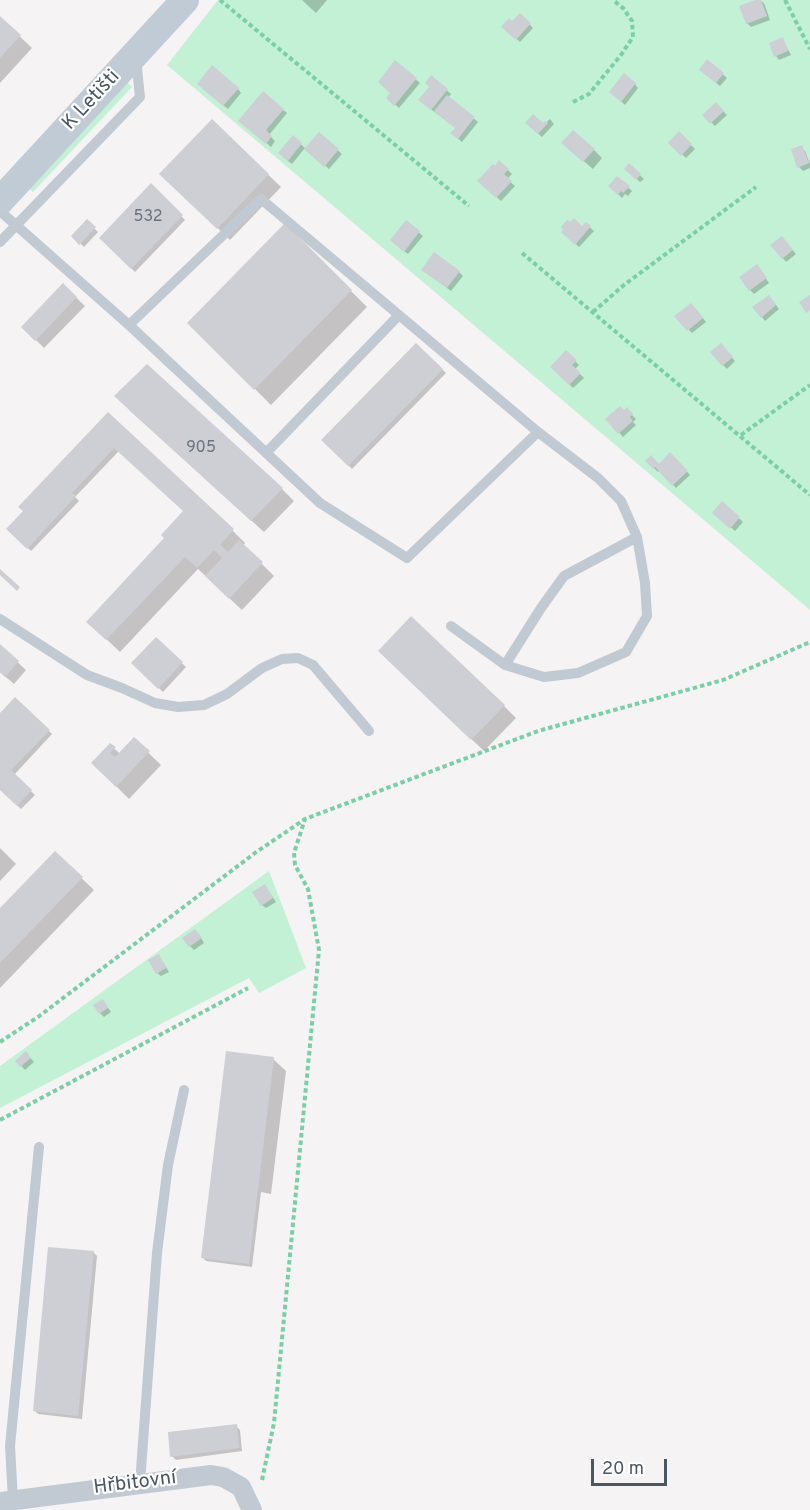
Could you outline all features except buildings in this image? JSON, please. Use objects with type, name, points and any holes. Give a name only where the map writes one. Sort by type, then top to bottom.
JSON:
[{"type":"main road","name":"K Letišti","points":[[0,201],[185,0]]},
{"type":"street","name":"Hřbitovní","points":[[6,1501],[211,1475],[223,1477],[241,1487],[252,1510]]},
{"type":"lane","points":[[0,242],[140,97],[135,54]]},
{"type":"lane","points":[[129,325],[261,199],[538,432],[598,478],[621,501],[637,537],[645,583],[646,616],[626,652],[579,673],[544,677],[505,665],[451,626]]},
{"type":"lane","points":[[0,211],[129,325],[320,503],[407,558],[538,432]]},
{"type":"lane","points":[[266,453],[399,315]]},
{"type":"lane","points":[[505,665],[564,576],[637,537]]},
{"type":"lane","points":[[0,619],[87,675],[155,703],[178,707],[204,705],[227,694],[262,668],[282,659],[298,658],[313,665],[369,731]]},
{"type":"lane","points":[[140,1483],[157,1253],[168,1165],[184,1090]]},
{"type":"lane","points":[[6,1501],[39,1148]]},
{"type":"path","points":[[220,0],[469,206]]},
{"type":"path","points":[[573,102],[589,94],[633,37],[632,21],[623,8],[613,0]]},
{"type":"path","points":[[785,0],[810,49]]},
{"type":"path","points":[[593,312],[624,285],[756,188]]},
{"type":"path","points":[[522,253],[810,495]]},
{"type":"path","points":[[741,435],[810,385]]},
{"type":"path","points":[[0,1042],[38,1017],[255,853],[305,819],[538,731],[723,680],[810,642]]},
{"type":"path","points":[[260,1488],[274,1423],[319,950],[308,889],[295,865],[294,853],[305,819]]},
{"type":"path","points":[[0,1120],[248,988]]},
{"type":"green space","points":[[218,0],[810,0],[810,610],[167,65]]},
{"type":"green space","points":[[127,82],[132,87],[33,192],[29,188]]},
{"type":"green space","points":[[269,871],[306,968],[259,993],[249,978],[0,1108],[0,1066]]}]
